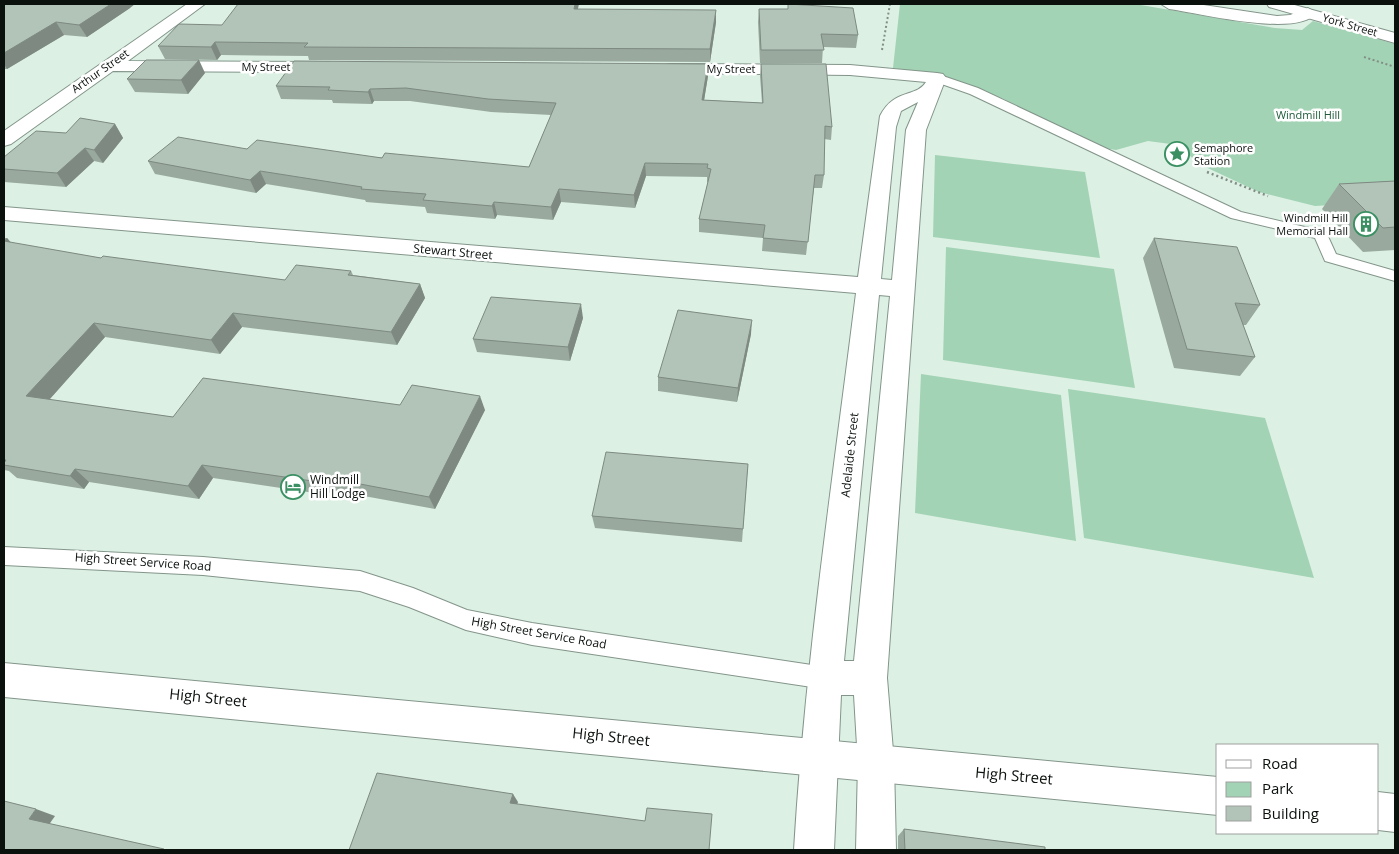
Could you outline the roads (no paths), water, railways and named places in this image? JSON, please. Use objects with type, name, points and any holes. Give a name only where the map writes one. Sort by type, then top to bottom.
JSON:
[{"type":"street","name":"Arthur Street","points":[[4,140],[106,66],[197,4]]},
{"type":"street","points":[[1169,4],[1276,22],[1293,20],[1308,13]]},
{"type":"street","name":"York Street","points":[[1275,4],[1395,38]]},
{"type":"street","name":"My Street","points":[[106,66],[345,68]]},
{"type":"street","name":"My Street","points":[[654,69],[879,71],[935,83]]},
{"type":"street","points":[[876,850],[876,763],[870,678],[915,142],[935,83]]},
{"type":"street","name":"Adelaide Street","points":[[814,850],[818,757],[825,678],[885,139],[889,115],[894,106],[935,83]]},
{"type":"street","points":[[885,139],[915,142]]},
{"type":"street","points":[[879,194],[910,198]]},
{"type":"street","name":"Stewart Street","points":[[4,214],[902,289]]},
{"type":"street","points":[[846,493],[885,498]]},
{"type":"street","name":"High Street Service Road","points":[[825,678],[870,678]]},
{"type":"street","name":"High Street","points":[[4,680],[1216,796]]},
{"type":"street","points":[[1379,811],[1395,813]]},
{"type":"lane","points":[[935,83],[974,91],[1236,215],[1321,235],[1330,257],[1395,276]]},
{"type":"lane","name":"High Street Service Road","points":[[4,556],[203,566],[360,581],[413,598],[466,620],[532,634],[825,678]]},
{"type":"place","name":"Semaphore Station","points":[[1177,154]]},
{"type":"place","name":"Windmill Hill Memorial Hall","points":[[1366,224]]},
{"type":"place","name":"Windmill Hill Lodge","points":[[293,487]]},
{"type":"park label","name":"Windmill Hill","points":[[1308,115]]}]
